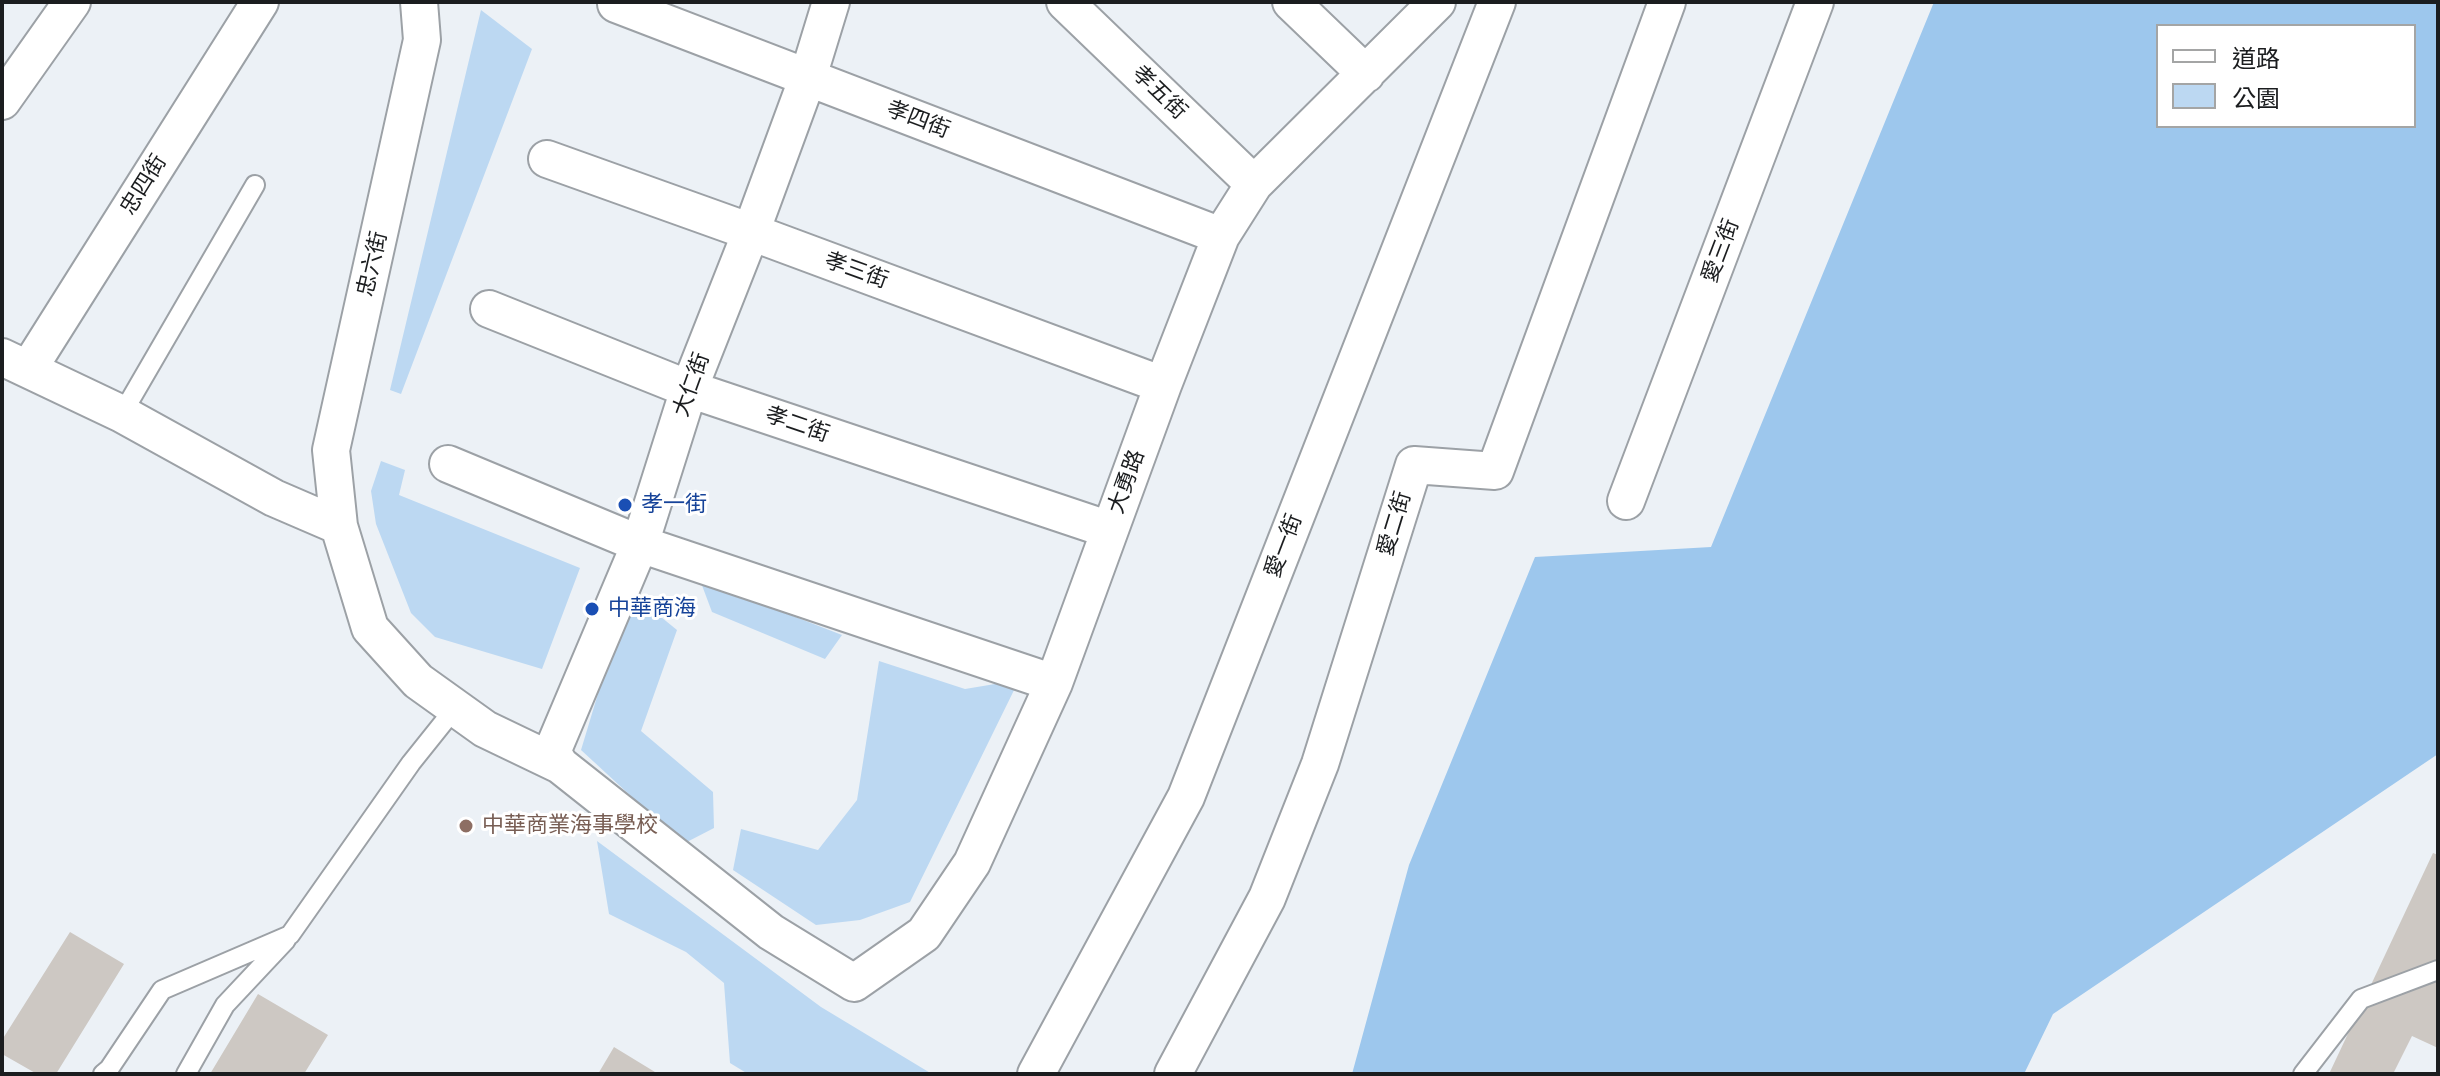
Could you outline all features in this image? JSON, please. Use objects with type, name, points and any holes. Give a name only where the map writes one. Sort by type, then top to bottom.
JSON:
[{"type":"street","points":[[2,101],[72,2]]},
{"type":"street","name":"忠四街","points":[[15,362],[260,2]]},
{"type":"street","name":"忠六街","points":[[419,2],[422,40],[331,450],[339,526],[370,628],[418,681],[485,729],[560,765],[771,932],[854,983]]},
{"type":"street","name":"大仁街","points":[[560,765],[552,752],[640,544],[689,389],[808,77],[831,2]]},
{"type":"street","name":"孝五街","points":[[1065,2],[1254,184]]},
{"type":"street","points":[[1291,2],[1366,74]]},
{"type":"street","name":"大勇路","points":[[854,983],[924,934],[972,863],[1054,683],[1221,236],[1254,184],[1437,2]]},
{"type":"street","name":"愛一街","points":[[1036,1074],[1186,797],[1497,2]]},
{"type":"street","name":"愛二街","points":[[1173,1074],[1267,898],[1320,764],[1414,465],[1495,471],[1667,2]]},
{"type":"street","name":"愛三街","points":[[1626,501],[1815,2]]},
{"type":"street","name":"孝四街","points":[[616,4],[1221,236]]},
{"type":"street","name":"孝三街","points":[[547,159],[1163,385]]},
{"type":"street","name":"孝二街","points":[[489,309],[689,389],[1110,530]]},
{"type":"street","points":[[15,362],[122,414],[274,498],[339,526]]},
{"type":"street","points":[[448,464],[640,544],[1054,683]]},
{"type":"lane","points":[[122,414],[255,185]]},
{"type":"lane","points":[[186,1074],[225,1005],[290,935],[411,763],[455,708]]},
{"type":"lane","points":[[103,1074],[162,990],[290,935]]},
{"type":"lane","points":[[2303,1074],[2361,999],[2438,970]]},
{"type":"green space","points":[[481,10],[532,49],[401,394],[390,390]]},
{"type":"green space","points":[[381,461],[405,470],[399,495],[580,568],[542,669],[435,637],[411,613],[376,524],[371,491]]},
{"type":"green space","points":[[700,580],[842,635],[825,659],[712,612]]},
{"type":"green space","points":[[629,591],[677,630],[641,731],[713,792],[714,828],[683,844],[581,750]]},
{"type":"green space","points":[[879,661],[965,689],[1019,680],[910,902],[860,920],[816,925],[733,870],[741,829],[818,850],[857,800]]},
{"type":"green space","points":[[597,841],[821,1007],[932,1074],[748,1074],[730,1063],[724,983],[686,952],[609,914]]},
{"type":"shaded area","points":[[1934,2],[2438,2],[2438,754],[2053,1014],[2024,1074],[1352,1074],[1409,865],[1535,557],[1711,547]]},
{"type":"building","points":[[2433,853],[2438,855],[2438,1048],[2412,1036],[2393,1074],[2329,1074]]},
{"type":"building","points":[[70,932],[124,964],[56,1074],[37,1074],[2,1054],[2,1040]]},
{"type":"building","points":[[258,994],[328,1035],[304,1074],[210,1074]]},
{"type":"building","points":[[614,1047],[655,1072],[654,1074],[598,1074]]},
{"type":"place","name":"孝一街","points":[[625,505]]},
{"type":"place","name":"中華商海","points":[[592,609]]},
{"type":"place","name":"中華商業海事學校","points":[[466,826]]}]
